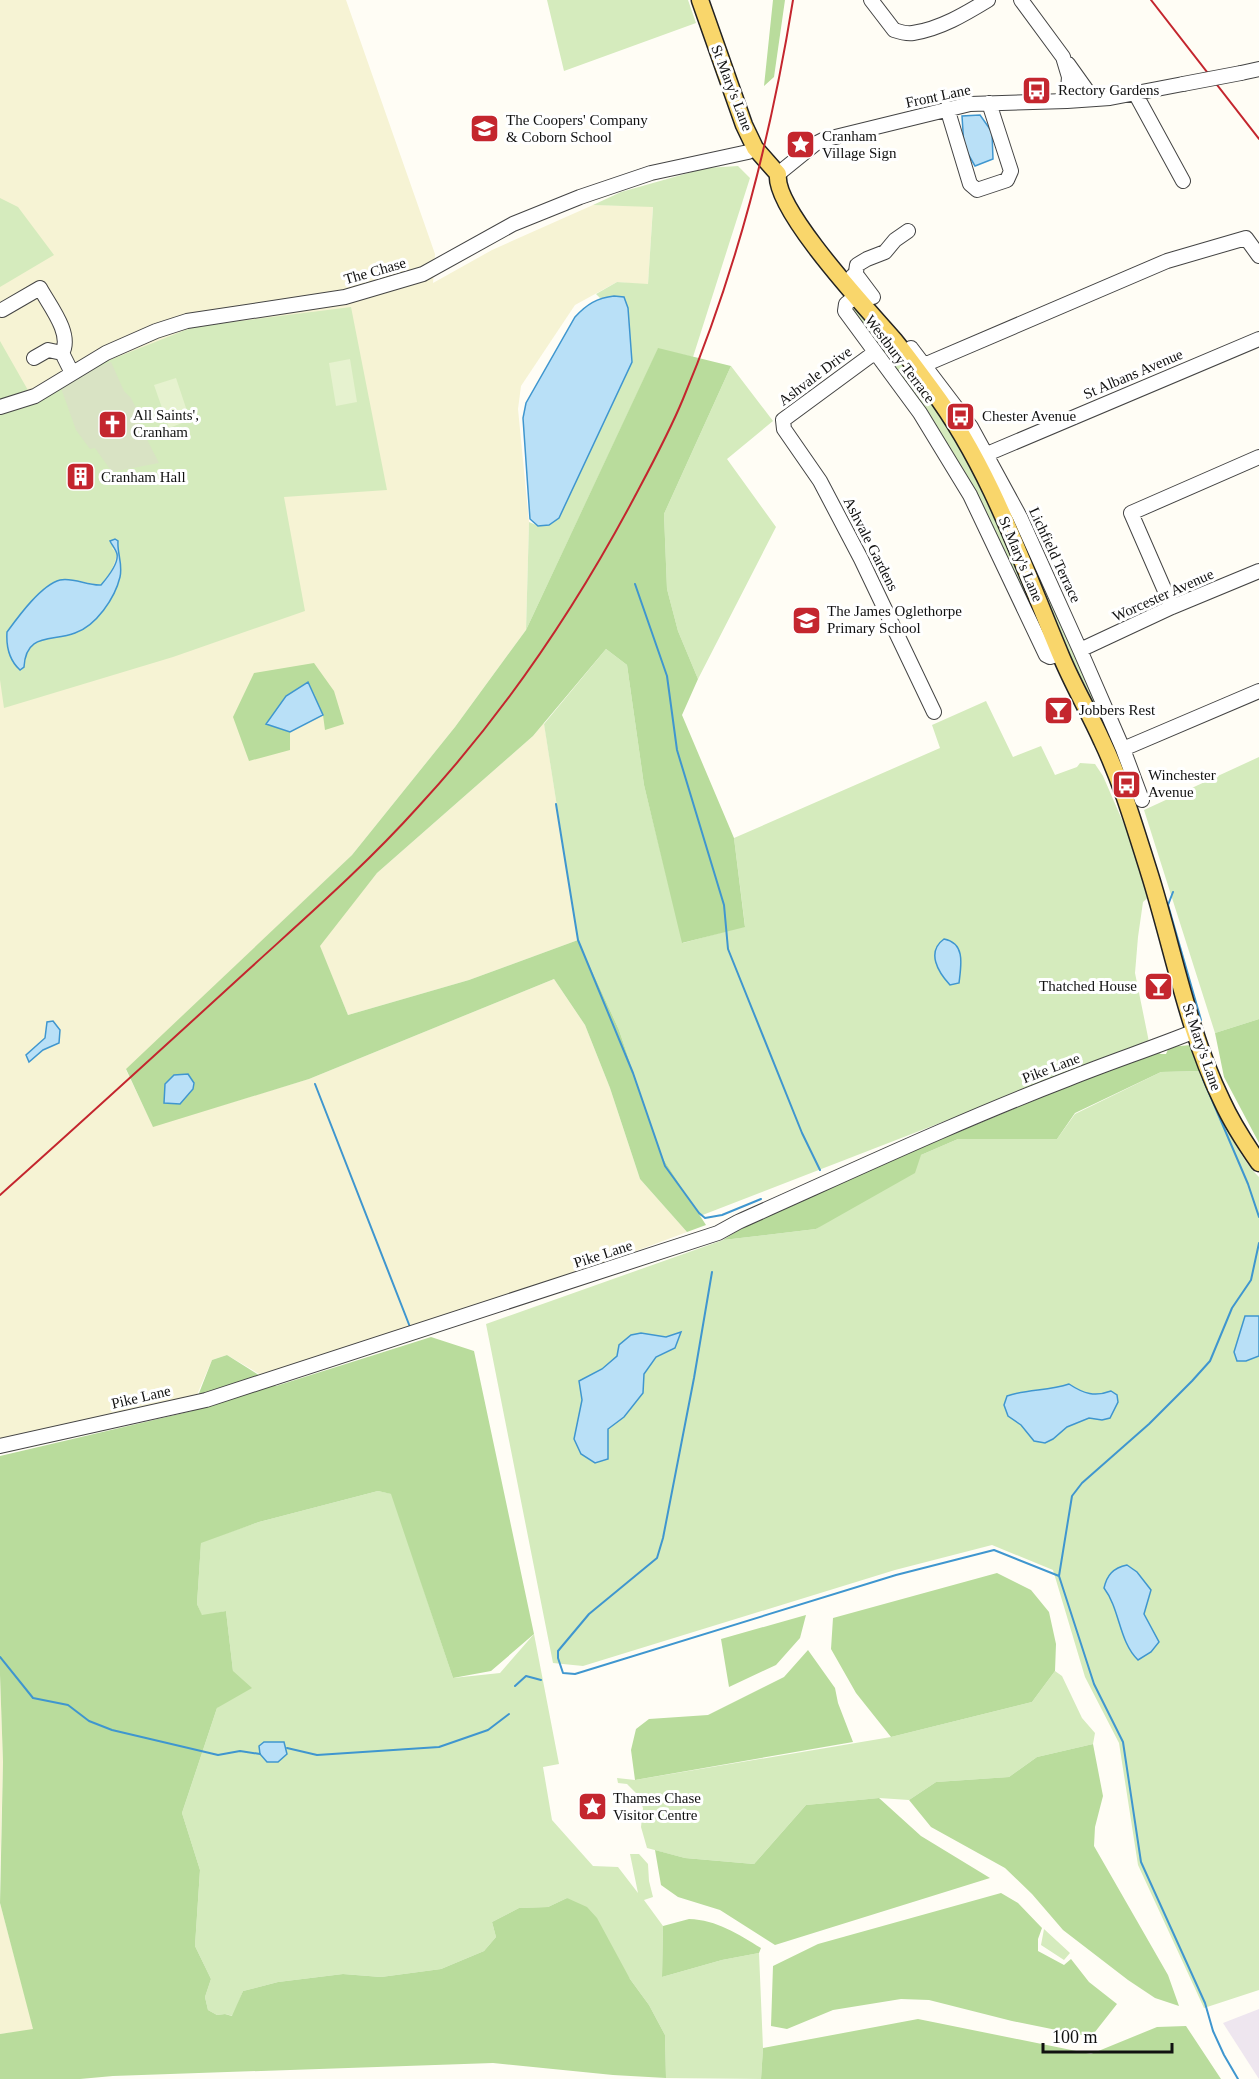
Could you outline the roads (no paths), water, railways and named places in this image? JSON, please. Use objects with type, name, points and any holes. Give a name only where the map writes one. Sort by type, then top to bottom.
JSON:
[{"type":"main road","name":"St Mary's Lane","points":[[700,0],[738,110],[756,148],[778,174],[780,188],[798,223],[853,284],[938,398],[983,475],[1030,578],[1070,679],[1102,740],[1122,767],[1195,1031],[1221,1100],[1239,1134],[1259,1163]]},
{"type":"street","points":[[871,0],[894,30],[911,34],[963,15],[987,0]]},
{"type":"street","points":[[1021,0],[1093,99]]},
{"type":"street","points":[[1063,57],[1069,78],[1067,101]]},
{"type":"street","name":"Front Lane","points":[[778,174],[823,140],[947,108],[970,104],[1093,99],[1259,69]]},
{"type":"street","points":[[1135,93],[1183,181]]},
{"type":"street","points":[[947,108],[970,184],[977,190],[1007,180],[1011,171],[989,104]]},
{"type":"street","name":"The Chase","points":[[0,407],[35,396],[106,353],[156,331],[186,321],[345,297],[423,274],[513,225],[580,197],[651,173],[748,152],[756,148]]},
{"type":"street","points":[[873,297],[853,284],[857,265],[885,252],[895,240],[908,231]]},
{"type":"street","points":[[924,365],[1167,261],[1246,238],[1259,256]]},
{"type":"street","name":"Westbury Terrace","points":[[853,284],[845,311],[931,429],[970,495],[1046,655],[1050,657],[1060,654]]},
{"type":"street","points":[[2,310],[40,288],[65,334],[67,346],[62,353]]},
{"type":"street","name":"St Albans Avenue","points":[[987,454],[1259,339]]},
{"type":"street","name":"Lichfield Terrace","points":[[905,354],[911,348],[958,408],[987,454],[1050,581],[1123,749],[1122,767],[1142,800]]},
{"type":"street","points":[[34,358],[48,350],[62,353]]},
{"type":"street","points":[[62,353],[72,373]]},
{"type":"street","name":"Ashvale Drive","points":[[784,429],[783,420],[874,353]]},
{"type":"street","name":"Ashvale Gardens","points":[[784,429],[820,481],[856,549],[934,712]]},
{"type":"street","points":[[1172,607],[1131,513],[1259,457]]},
{"type":"street","name":"Worcester Avenue","points":[[1080,650],[1172,607],[1259,571]]},
{"type":"street","points":[[1123,749],[1259,691]]},
{"type":"street","name":"Pike Lane","points":[[0,1446],[206,1400],[565,1285],[718,1233],[955,1125],[1069,1078],[1134,1056],[1195,1031]]},
{"type":"water","points":[[980,115],[992,132],[993,159],[975,166],[964,147],[962,116]]},
{"type":"water","points":[[614,296],[624,297],[628,308],[632,362],[559,518],[549,525],[538,526],[530,519],[523,418],[526,403],[575,317],[593,302]]},
{"type":"water","points":[[115,539],[118,541],[120,577],[114,594],[104,610],[90,624],[75,633],[35,643],[26,656],[24,667],[20,670],[13,662],[7,643],[7,632],[17,618],[45,588],[60,580],[101,585],[116,562],[117,554],[110,541]]},
{"type":"water","points":[[308,682],[323,715],[290,732],[266,724],[286,696]]},
{"type":"water","points":[[944,939],[951,941],[959,950],[961,963],[959,983],[950,985],[938,968],[936,950]]},
{"type":"water","points":[[53,1021],[60,1030],[59,1043],[43,1050],[29,1062],[26,1055],[45,1038],[47,1022]]},
{"type":"water","points":[[188,1074],[194,1083],[193,1089],[180,1104],[164,1103],[165,1084],[174,1075]]},
{"type":"water","points":[[1245,1316],[1259,1316],[1259,1356],[1246,1361],[1237,1361],[1234,1352]]},
{"type":"water","points":[[681,1332],[675,1348],[656,1357],[644,1374],[643,1393],[624,1417],[608,1429],[608,1459],[595,1463],[581,1454],[574,1439],[582,1400],[579,1381],[602,1369],[617,1356],[619,1345],[631,1335],[641,1333],[666,1337]]},
{"type":"water","points":[[1069,1384],[1090,1393],[1100,1394],[1111,1391],[1117,1395],[1118,1402],[1110,1418],[1102,1420],[1089,1418],[1067,1427],[1045,1443],[1034,1441],[1021,1425],[1008,1416],[1004,1405],[1007,1396]]},
{"type":"water","points":[[1127,1565],[1137,1572],[1151,1590],[1144,1614],[1159,1642],[1151,1652],[1138,1660],[1127,1644],[1104,1588],[1111,1573]]},
{"type":"water","points":[[264,1742],[284,1742],[287,1754],[278,1762],[267,1762],[260,1754],[259,1746]]},
{"type":"waterway","points":[[635,584],[667,676],[677,750],[724,905],[728,949],[802,1133],[820,1170]]},
{"type":"waterway","points":[[556,804],[578,940],[633,1073],[665,1166],[705,1218],[722,1215],[761,1199]]},
{"type":"waterway","points":[[1173,892],[1168,905],[1201,1020]]},
{"type":"waterway","points":[[1203,1079],[1248,1184],[1259,1217]]},
{"type":"waterway","points":[[315,1084],[410,1327]]},
{"type":"waterway","points":[[1238,2079],[1213,2031],[1205,2003],[1141,1862],[1123,1742],[1094,1684],[1059,1576],[1072,1496],[1082,1483],[1149,1424],[1210,1361],[1232,1308],[1251,1280],[1259,1243]]},
{"type":"waterway","points":[[712,1272],[694,1378],[663,1538],[657,1558],[589,1614],[558,1651],[563,1673],[575,1674],[896,1575],[994,1550],[1059,1576]]},
{"type":"waterway","points":[[0,1657],[33,1698],[68,1705],[89,1721],[112,1730],[218,1755],[240,1751],[260,1754]]},
{"type":"waterway","points":[[515,1686],[526,1676],[541,1680]]},
{"type":"waterway","points":[[287,1748],[317,1755],[439,1747],[488,1730],[509,1714]]},
{"type":"railway","points":[[0,1195],[356,871],[449,772],[536,660],[611,539],[678,412],[720,302],[750,202],[774,102],[793,0]]},
{"type":"railway","points":[[1151,0],[1259,139]]},
{"type":"place","name":"Rectory Gardens","points":[[1037,90]]},
{"type":"place","name":"The Coopers' Company & Coborn School","points":[[485,129]]},
{"type":"place","name":"Cranham Village Sign","points":[[801,145]]},
{"type":"place","name":"Chester Avenue","points":[[961,416]]},
{"type":"place","name":"All Saints', Cranham","points":[[112,424]]},
{"type":"place","name":"Cranham Hall","points":[[80,477]]},
{"type":"place","name":"The James Oglethorpe Primary School","points":[[806,620]]},
{"type":"place","name":"Jobbers Rest","points":[[1058,710]]},
{"type":"place","name":"Winchester Avenue","points":[[1127,784]]},
{"type":"place","name":"Thatched House","points":[[1158,986]]},
{"type":"place","name":"Thames Chase Visitor Centre","points":[[592,1807]]}]
